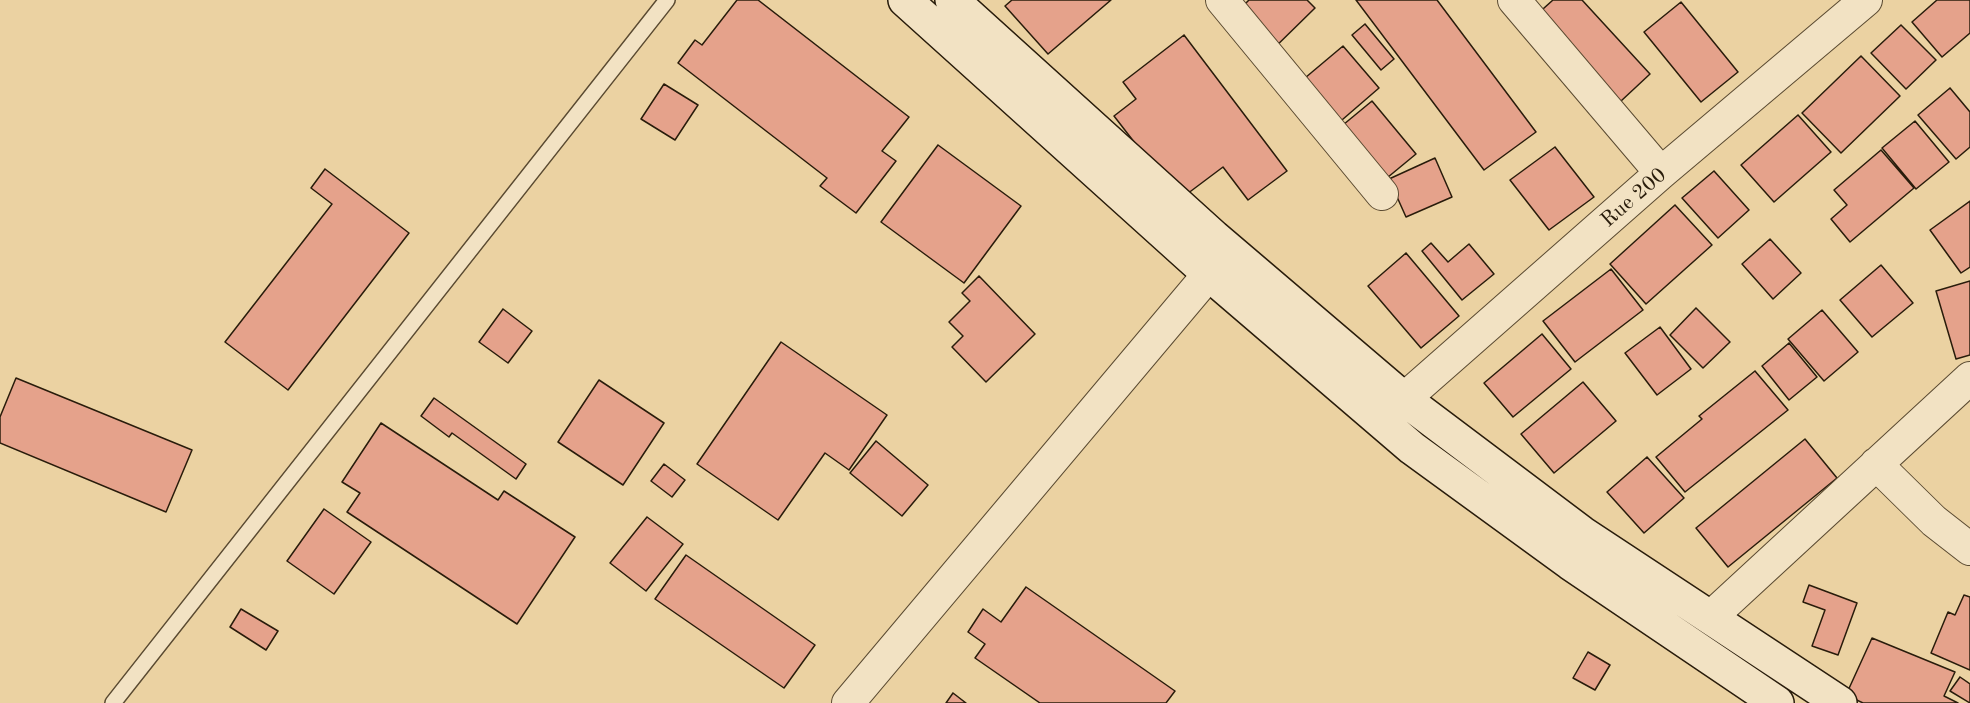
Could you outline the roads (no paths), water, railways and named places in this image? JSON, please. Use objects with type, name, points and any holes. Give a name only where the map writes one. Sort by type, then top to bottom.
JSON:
[{"type":"main road","points":[[905,0],[1209,274],[1412,448],[1570,563],[1777,703]]},
{"type":"main road","points":[[958,2],[1214,237],[1404,399],[1582,533],[1712,616],[1840,703]]},
{"type":"street","points":[[1222,0],[1382,194]]},
{"type":"street","points":[[1514,0],[1662,173]]},
{"type":"street","name":"Rue 200","points":[[1404,399],[1662,173],[1866,0]]},
{"type":"street","points":[[848,703],[1209,274]]},
{"type":"street","points":[[1712,616],[1970,378]]},
{"type":"street","points":[[1876,464],[1934,521],[1970,549]]},
{"type":"lane","points":[[113,703],[668,0]]}]
